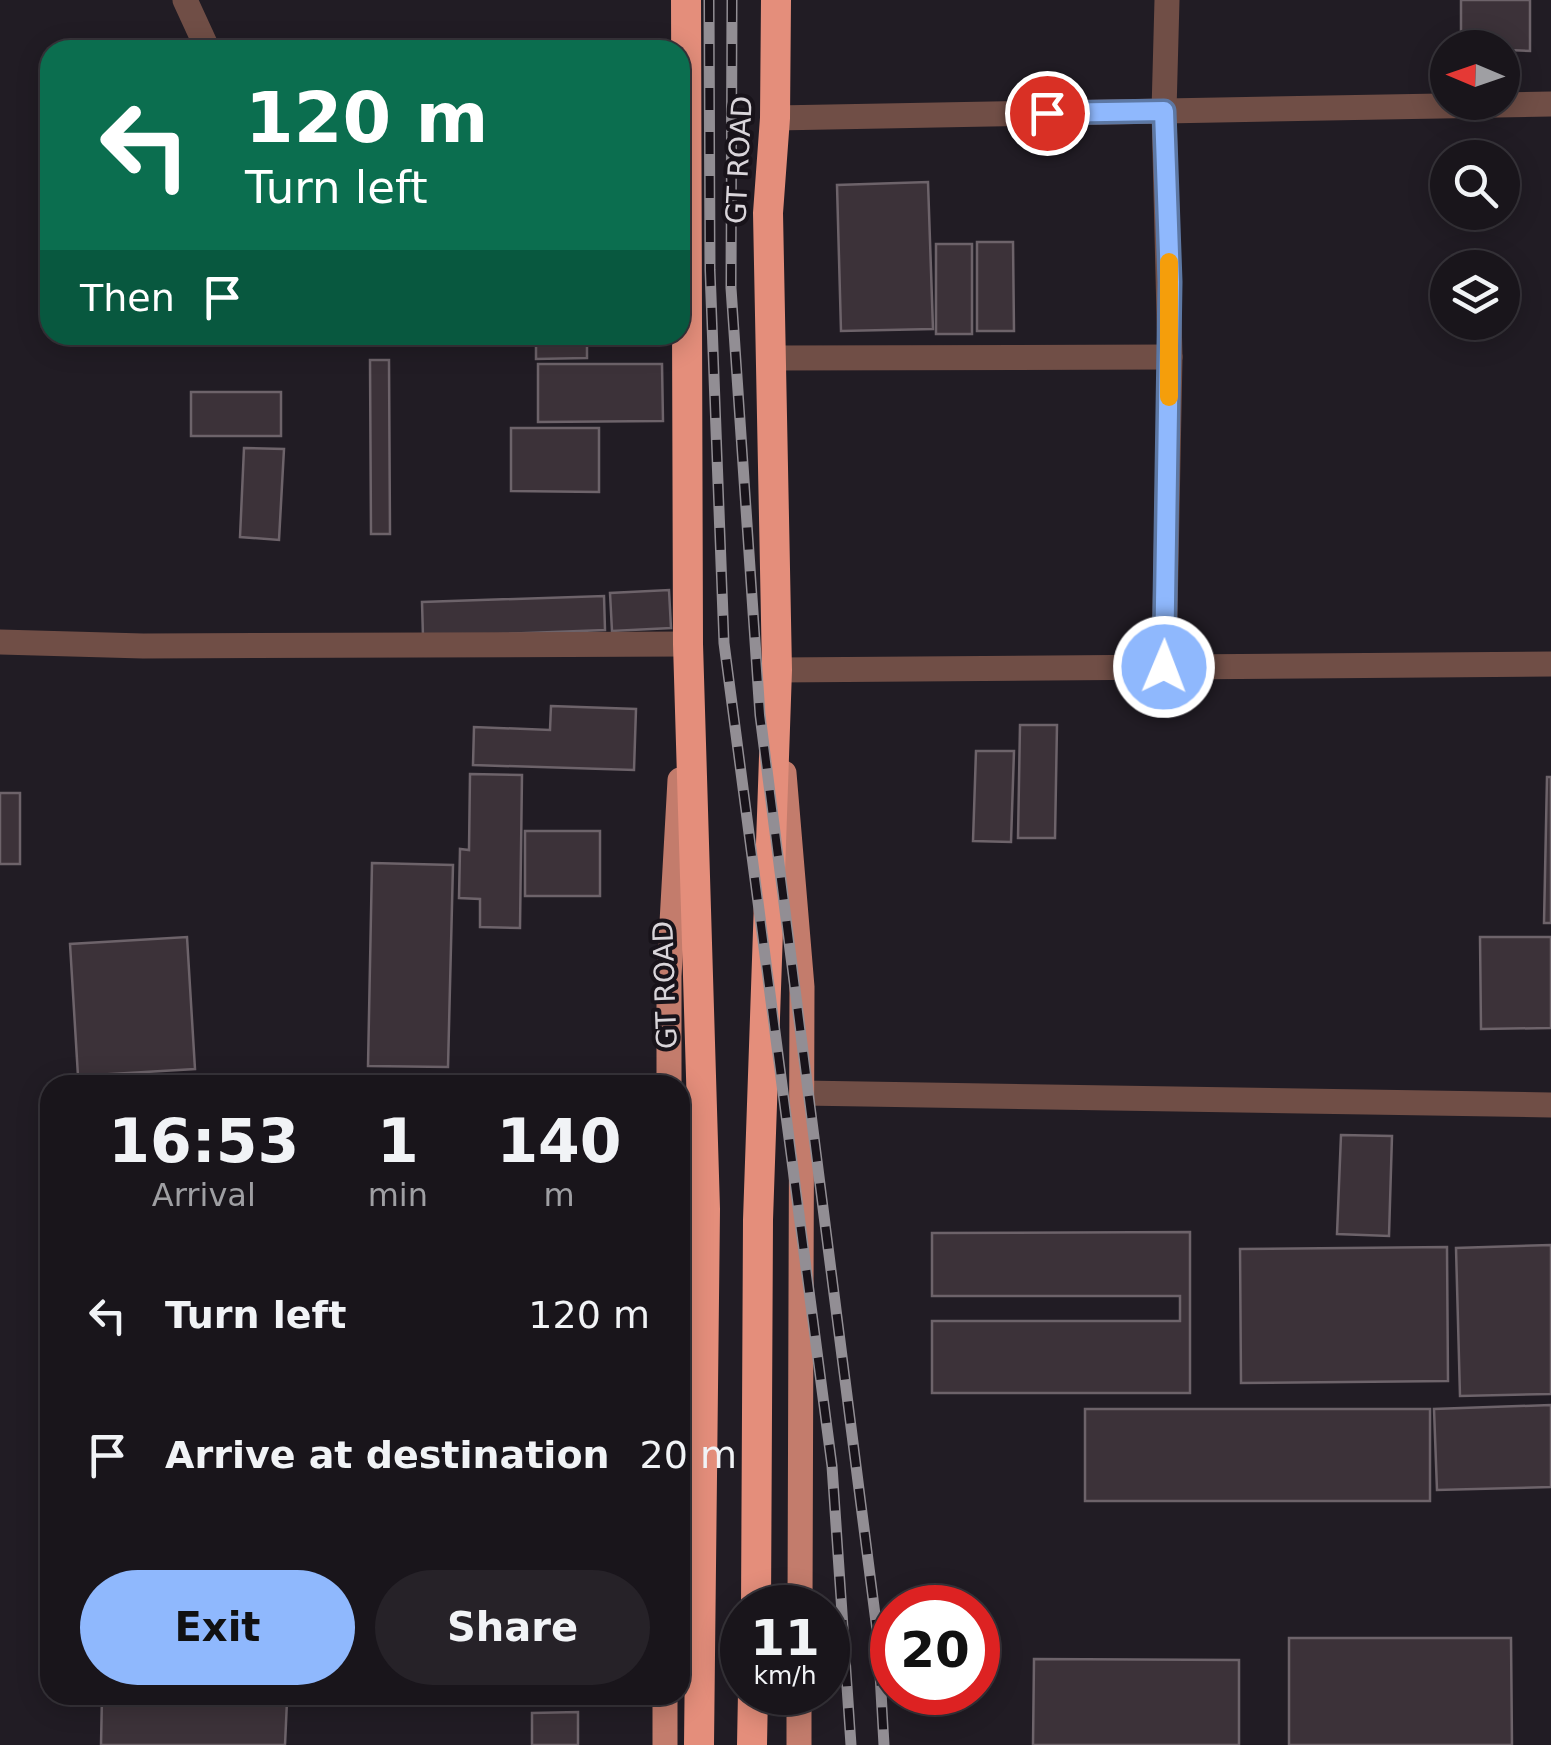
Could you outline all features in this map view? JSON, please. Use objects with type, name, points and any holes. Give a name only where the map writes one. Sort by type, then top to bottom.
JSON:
[{"type":"highway","name":"GT ROAD","points":[[685,40],[686,0]]},
{"type":"highway","name":"GT ROAD","points":[[757,1585],[758,1220],[777,676],[768,213],[775,118],[776,0]]},
{"type":"highway","name":"GT ROAD","points":[[685,345],[688,644],[705,1209],[704,1519],[698,1745]]},
{"type":"highway","points":[[752,1745],[753,1715]]},
{"type":"main road","name":"GT ROAD","points":[[668,1075],[669,976],[688,644]]},
{"type":"main road","name":"GT ROAD","points":[[777,676],[802,987],[800,1585]]},
{"type":"main road","points":[[665,1705],[665,1745]]},
{"type":"main road","points":[[799,1715],[799,1745]]},
{"type":"street","points":[[185,0],[203,40]]},
{"type":"street","points":[[1164,667],[1170,358],[1164,111],[1167,0]]},
{"type":"street","points":[[775,118],[1551,104]]},
{"type":"street","points":[[771,358],[1170,358]]},
{"type":"street","points":[[0,642],[143,646],[688,644]]},
{"type":"street","points":[[777,676],[1551,664]]},
{"type":"street","points":[[802,1094],[1551,1105]]},
{"type":"building","points":[[1461,0],[1530,0],[1530,51],[1520,51],[1520,30],[1461,30]]},
{"type":"building","points":[[928,182],[933,329],[841,331],[837,185]]},
{"type":"building","points":[[977,242],[1013,242],[1014,331],[977,331]]},
{"type":"building","points":[[936,244],[972,244],[972,334],[936,334]]},
{"type":"building","points":[[536,345],[587,345],[587,358],[536,359]]},
{"type":"building","points":[[370,360],[389,360],[390,534],[371,534]]},
{"type":"building","points":[[538,364],[662,364],[663,421],[538,422]]},
{"type":"building","points":[[191,392],[281,392],[281,436],[191,436]]},
{"type":"building","points":[[511,428],[599,428],[599,492],[511,491]]},
{"type":"building","points":[[244,448],[284,449],[279,540],[240,537]]},
{"type":"building","points":[[669,590],[671,628],[612,631],[610,593]]},
{"type":"building","points":[[604,596],[605,630],[423,637],[422,602]]},
{"type":"building","points":[[551,706],[636,709],[634,770],[473,765],[474,727],[550,730]]},
{"type":"building","points":[[1020,725],[1057,725],[1055,838],[1018,838]]},
{"type":"building","points":[[976,751],[1014,751],[1011,842],[973,841]]},
{"type":"building","points":[[470,774],[522,775],[520,928],[480,927],[480,899],[459,898],[460,849],[469,850]]},
{"type":"building","points":[[1547,777],[1551,777],[1551,923],[1544,923]]},
{"type":"building","points":[[0,793],[20,793],[20,864],[0,864]]},
{"type":"building","points":[[525,831],[600,831],[600,896],[525,896]]},
{"type":"building","points":[[372,863],[453,865],[448,1067],[368,1066]]},
{"type":"building","points":[[187,937],[195,1069],[78,1075],[70,944]]},
{"type":"building","points":[[1480,937],[1551,937],[1551,1028],[1481,1029]]},
{"type":"building","points":[[1341,1135],[1392,1136],[1389,1236],[1337,1234]]},
{"type":"building","points":[[1190,1232],[1190,1393],[932,1393],[932,1321],[1180,1321],[1180,1296],[932,1296],[932,1233]]},
{"type":"building","points":[[1551,1245],[1551,1394],[1460,1396],[1456,1248]]},
{"type":"building","points":[[1447,1247],[1448,1381],[1241,1383],[1240,1249]]},
{"type":"building","points":[[1551,1405],[1551,1487],[1437,1490],[1434,1409]]},
{"type":"building","points":[[1085,1409],[1430,1409],[1430,1501],[1085,1501]]},
{"type":"building","points":[[1289,1638],[1511,1638],[1512,1745],[1289,1745]]},
{"type":"building","points":[[1034,1659],[1239,1660],[1239,1745],[1033,1745]]},
{"type":"building","points":[[102,1705],[287,1705],[285,1745],[101,1745]]},
{"type":"building","points":[[578,1712],[578,1745],[532,1745],[532,1713]]},
{"type":"railway","points":[[709,0],[710,270],[724,643],[832,1466],[851,1745]]},
{"type":"railway","points":[[732,0],[731,288],[760,715],[878,1638],[884,1745]]},
{"type":"slow traffic","points":[[1169,262],[1169,397]]},
{"type":"route","points":[[1047,113],[1164,111],[1170,358],[1164,667]]}]
